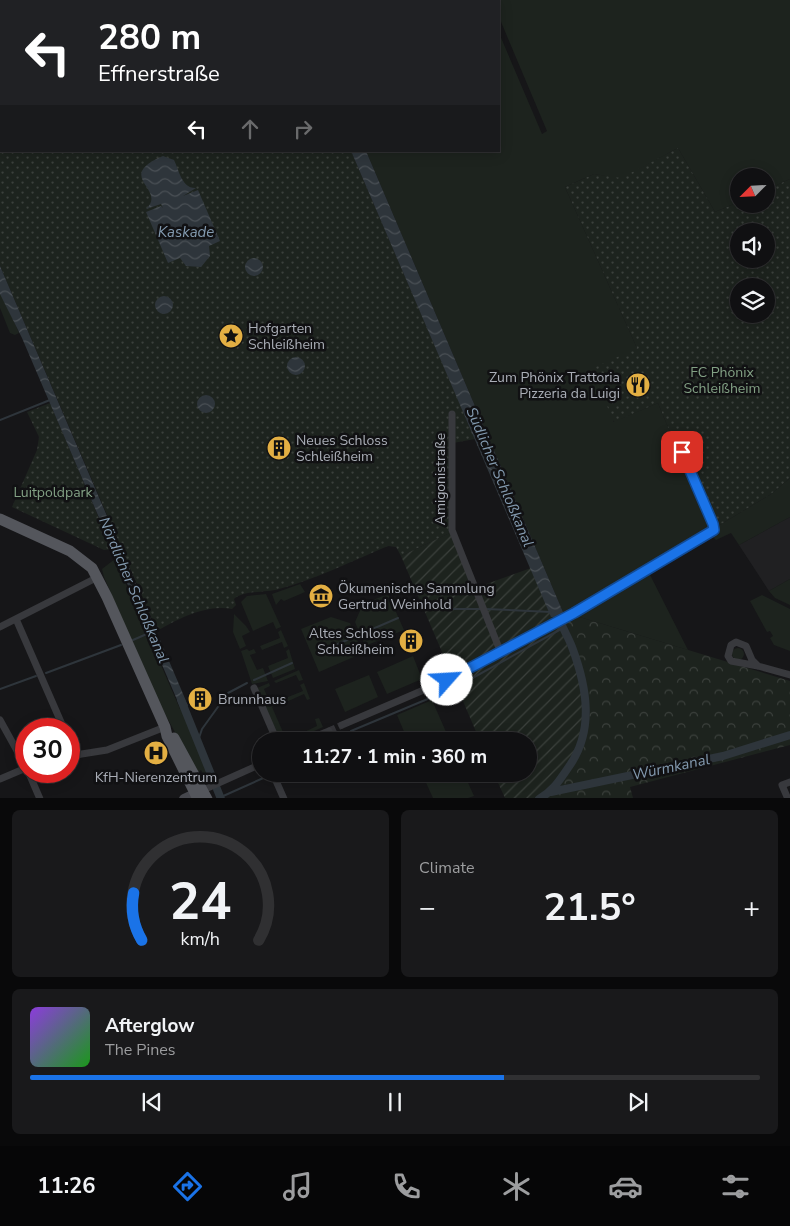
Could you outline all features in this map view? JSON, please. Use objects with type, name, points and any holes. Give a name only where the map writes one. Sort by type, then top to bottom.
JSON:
[{"type":"main road","points":[[0,519],[70,551],[88,563],[98,577],[165,727],[167,736],[203,793],[184,798]]},
{"type":"street","name":"Amigonistraße","points":[[452,414],[452,530],[500,653]]},
{"type":"street","points":[[447,680],[567,617],[714,530],[682,452]]},
{"type":"street","points":[[0,627],[98,577]]},
{"type":"street","points":[[16,619],[59,718]]},
{"type":"street","points":[[758,666],[752,660],[746,646],[736,642],[731,645],[728,656],[731,661],[790,675]]},
{"type":"street","points":[[342,725],[433,686]]},
{"type":"street","points":[[254,688],[273,732]]},
{"type":"street","points":[[0,720],[15,747]]},
{"type":"street","points":[[80,754],[107,750],[165,727]]},
{"type":"street","points":[[203,793],[252,768]]},
{"type":"street","points":[[0,779],[15,772]]},
{"type":"street","points":[[277,782],[284,798]]},
{"type":"street","points":[[788,798],[782,785],[790,782]]},
{"type":"street","points":[[33,783],[40,798]]},
{"type":"shaded area","points":[[790,517],[790,579],[769,591],[739,545]]},
{"type":"green space","points":[[500,0],[790,0],[790,179],[775,186],[775,168],[730,168],[730,206],[715,212],[678,148],[621,179],[594,174],[565,187],[637,348],[613,422],[658,403],[709,526],[708,532],[646,567],[688,650],[563,612],[366,152],[500,152],[500,35],[542,134],[547,131],[500,19]]},
{"type":"green space","name":"FC Phönix Schleißheim","points":[[678,148],[715,212],[730,206],[730,213],[775,213],[775,186],[790,179],[790,478],[771,494],[708,532],[709,526],[658,403],[614,422],[591,369],[637,348],[565,187],[594,174],[621,178]]},
{"type":"green space","points":[[0,152],[351,152],[475,439],[453,443],[454,531],[401,556],[396,547],[388,546],[293,585],[274,590],[243,594],[234,599],[236,605],[232,609],[222,608],[202,611],[183,617],[157,631],[0,266]]},
{"type":"green space","points":[[0,289],[19,333],[15,335],[10,333],[0,308]]},
{"type":"green space","name":"Luitpoldpark","points":[[50,403],[112,549],[104,550],[12,507],[37,450],[39,437],[27,412]]},
{"type":"green space","points":[[790,478],[790,517],[739,545],[731,533],[716,540],[708,532],[771,494]]},
{"type":"green space","points":[[454,531],[478,587],[531,568],[551,616],[559,617],[572,646],[583,683],[587,719],[573,761],[551,792],[538,798],[505,798],[498,782],[537,782],[537,732],[476,732],[401,556]]},
{"type":"green space","points":[[115,559],[180,709],[184,708],[210,773],[204,776],[201,770],[197,773],[157,699],[104,577],[102,569]]},
{"type":"green space","points":[[790,579],[790,605],[775,598],[769,591]]},
{"type":"green space","points":[[300,584],[305,592],[284,601],[281,599],[276,605],[272,594]]},
{"type":"green space","points":[[266,594],[281,627],[276,629],[273,622],[253,631],[241,602],[247,596]]},
{"type":"green space","points":[[388,594],[404,630],[365,646],[355,622],[363,604]]},
{"type":"green space","points":[[762,595],[790,609],[790,651],[774,645],[770,638],[773,636],[770,631],[767,632],[750,601]]},
{"type":"green space","points":[[563,612],[790,681],[790,745],[630,787],[633,798],[540,798],[551,792],[583,683],[572,646],[559,617]]},
{"type":"green space","points":[[234,614],[250,632],[242,636],[246,646],[240,649],[233,632]]},
{"type":"green space","points":[[331,617],[350,623],[363,653],[319,672],[301,629]]},
{"type":"green space","points":[[281,630],[288,646],[284,648],[282,642],[262,650],[260,646],[280,638],[278,632]]},
{"type":"green space","points":[[738,648],[744,654],[738,660],[732,654]]},
{"type":"green space","points":[[247,649],[249,651],[254,649],[256,653],[250,655],[257,670],[263,668],[268,681],[252,684],[241,651]]},
{"type":"green space","points":[[289,649],[295,669],[273,678],[268,666],[288,658],[286,651]]},
{"type":"green space","points":[[413,656],[422,679],[387,694],[377,672]]},
{"type":"green space","points":[[299,670],[303,680],[299,681],[296,675],[276,683],[274,681]]},
{"type":"green space","points":[[369,675],[378,697],[345,712],[335,689]]},
{"type":"green space","points":[[269,683],[270,686],[264,689],[270,703],[276,701],[278,704],[272,707],[283,732],[276,732],[257,688]]},
{"type":"green space","points":[[304,683],[310,699],[307,700],[304,694],[284,703],[283,699],[303,691],[300,685]]},
{"type":"green space","points":[[432,700],[446,732],[404,732],[397,715]]},
{"type":"green space","points":[[319,718],[323,727],[312,732],[304,732],[317,726],[315,719]]},
{"type":"green space","points":[[426,782],[468,782],[474,796],[468,798],[433,798]]},
{"type":"water","points":[[351,152],[366,152],[563,612],[559,617],[551,617]]},
{"type":"water","name":"Kaskade","points":[[163,156],[174,160],[184,182],[196,188],[183,196],[198,190],[220,241],[209,246],[210,256],[201,267],[186,266],[180,258],[168,263],[146,212],[161,206],[163,208],[161,204],[146,209],[151,202],[151,195],[141,177],[142,170],[149,163]]},
{"type":"water","points":[[250,258],[258,258],[263,263],[261,274],[250,276],[245,271],[245,263]]},
{"type":"water","points":[[0,266],[188,706],[181,709],[22,338],[0,294]]},
{"type":"water","points":[[160,296],[168,296],[173,301],[171,312],[160,314],[155,309],[155,301]]},
{"type":"water","points":[[292,357],[300,357],[305,362],[303,373],[292,375],[287,370],[287,362]]},
{"type":"water","points":[[206,395],[212,398],[215,404],[212,410],[206,413],[200,410],[197,404],[200,398]]},
{"type":"waterway","points":[[0,420],[50,400]]},
{"type":"waterway","points":[[422,609],[481,609]]},
{"type":"waterway","points":[[486,609],[551,612]]},
{"type":"waterway","name":"Südlicher Schloßkanal","points":[[541,798],[559,781],[577,754],[585,724],[586,709],[582,678],[572,647],[558,615]]},
{"type":"waterway","points":[[317,653],[398,618]]},
{"type":"waterway","points":[[458,686],[563,628]]},
{"type":"waterway","points":[[133,640],[149,633]]},
{"type":"waterway","points":[[46,673],[121,645]]},
{"type":"waterway","points":[[254,680],[292,663]]},
{"type":"waterway","points":[[0,689],[36,676]]},
{"type":"waterway","points":[[198,741],[202,729],[228,693],[247,683]]},
{"type":"waterway","points":[[351,731],[430,698]]},
{"type":"waterway","name":"Nördlicher Schloßkanal","points":[[181,700],[221,798]]},
{"type":"waterway","name":"Würmkanal","points":[[551,792],[723,756],[790,735]]},
{"type":"waterway","points":[[221,797],[254,782]]},
{"type":"tunnel","points":[[433,686],[447,681]]},
{"type":"tunnel","points":[[329,731],[342,725]]},
{"type":"place","name":"Hofgarten Schleißheim","points":[[231,336]]},
{"type":"place","name":"Zum Phönix Trattoria Pizzeria da Luigi","points":[[638,385]]},
{"type":"place","name":"Neues Schloss Schleißheim","points":[[279,448]]},
{"type":"place","name":"Ökumenische Sammlung Gertrud Weinhold","points":[[321,596]]},
{"type":"place","name":"Altes Schloss Schleißheim","points":[[411,641]]},
{"type":"place","name":"Brunnhaus","points":[[200,699]]},
{"type":"place","name":"KfH-Nierenzentrum","points":[[156,753]]},
{"type":"route","points":[[447,680],[574,613],[714,530],[682,452]]}]
